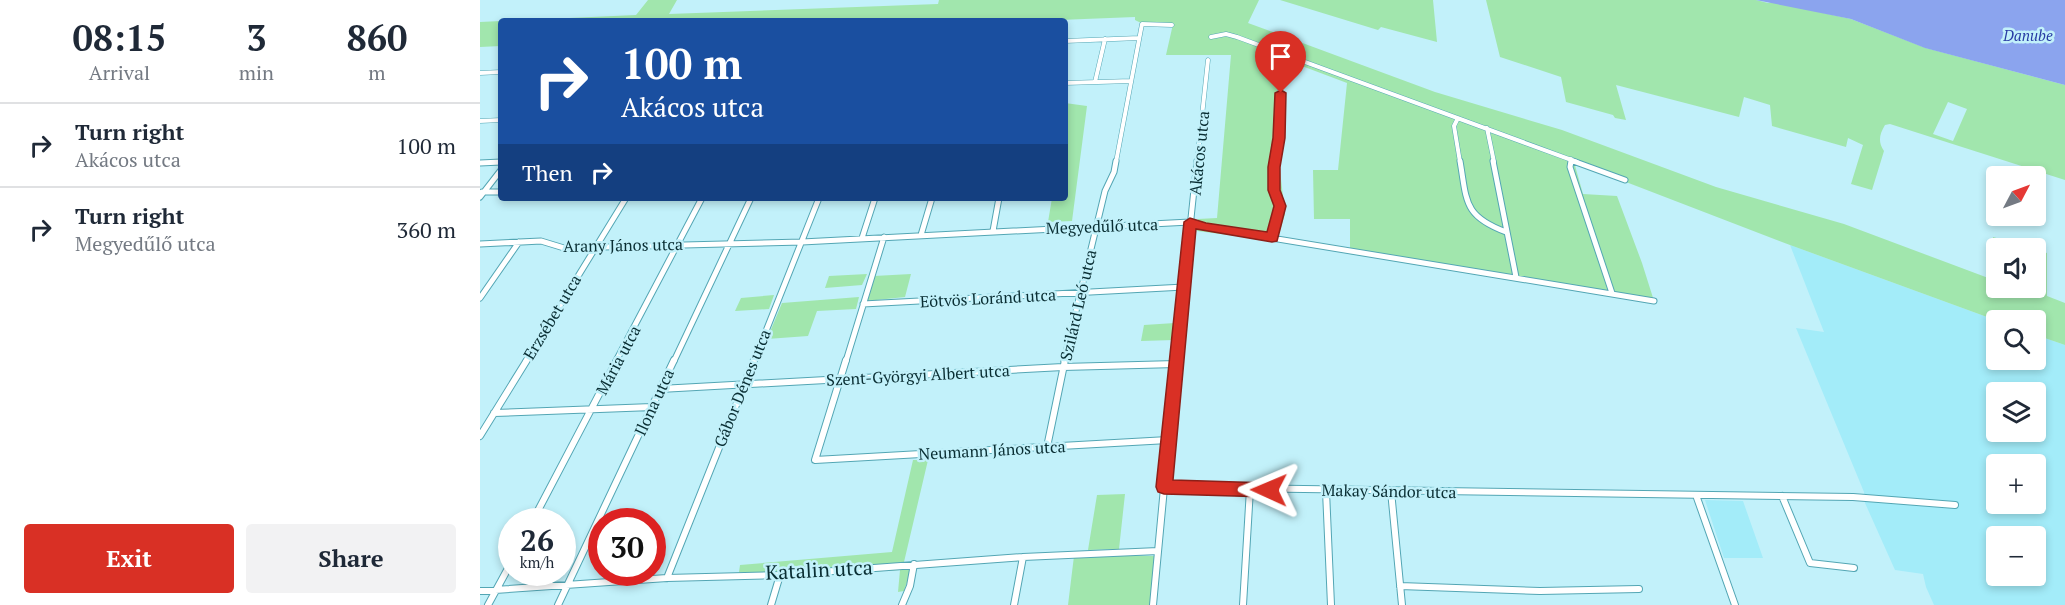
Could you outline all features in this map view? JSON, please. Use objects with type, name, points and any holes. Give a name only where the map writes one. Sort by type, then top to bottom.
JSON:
[{"type":"street","name":"Szilárd Leó utca","points":[[1047,447],[1096,226],[1107,182],[1114,172],[1142,24],[1172,25]]},
{"type":"street","points":[[1211,37],[1226,34],[1625,180]]},
{"type":"street","points":[[1068,41],[1139,38]]},
{"type":"street","points":[[1095,82],[1105,39]]},
{"type":"street","name":"Akácos utca","points":[[1154,605],[1168,440],[1190,222],[1196,193],[1208,60]]},
{"type":"street","points":[[1272,238],[1280,206],[1274,190],[1274,167],[1279,138],[1280,69],[1286,64],[1295,62],[1311,64]]},
{"type":"street","points":[[480,73],[498,72]]},
{"type":"street","points":[[1068,83],[1131,81]]},
{"type":"street","points":[[1458,118],[1454,126],[1468,206],[1473,214],[1506,232]]},
{"type":"street","points":[[480,120],[498,120]]},
{"type":"street","points":[[1487,129],[1516,277]]},
{"type":"street","points":[[1571,159],[1570,167],[1612,293]]},
{"type":"street","points":[[480,163],[498,162]]},
{"type":"street","points":[[481,194],[498,174]]},
{"type":"street","points":[[481,194],[498,192]]},
{"type":"street","name":"Erzsébet utca","points":[[480,436],[624,201]]},
{"type":"street","name":"Mária utca","points":[[540,508],[700,201]]},
{"type":"street","name":"Ilona utca","points":[[576,568],[750,201]]},
{"type":"street","name":"Gábor Dénes utca","points":[[667,578],[818,201]]},
{"type":"street","points":[[862,238],[874,201]]},
{"type":"street","points":[[921,235],[931,201]]},
{"type":"street","points":[[993,231],[998,201]]},
{"type":"street","name":"Megyedűlő utca","points":[[730,242],[802,242],[1190,222],[1205,227],[1654,301]]},
{"type":"street","points":[[840,379],[884,237]]},
{"type":"street","points":[[480,298],[519,242]]},
{"type":"street","name":"Arany János utca","points":[[480,244],[541,242],[564,248],[730,242]]},
{"type":"street","name":"Eötvös Loránd utca","points":[[863,304],[1184,286]]},
{"type":"street","name":"Szent-Györgyi Albert utca","points":[[660,389],[1063,367],[1176,364]]},
{"type":"street","name":"Neumann János utca","points":[[840,379],[815,460],[1168,440]]},
{"type":"street","points":[[494,413],[652,407]]},
{"type":"street","name":"Makay Sándor utca","points":[[1164,487],[1853,497],[1955,505]]},
{"type":"street","points":[[1243,605],[1250,489]]},
{"type":"street","points":[[1326,491],[1331,605]]},
{"type":"street","points":[[1391,491],[1402,605]]},
{"type":"street","points":[[1696,495],[1735,605]]},
{"type":"street","points":[[1782,496],[1810,563],[1854,568]]},
{"type":"street","name":"Katalin utca","points":[[576,584],[667,578],[780,575],[1023,557],[1158,551]]},
{"type":"street","points":[[1014,605],[1023,557]]},
{"type":"street","points":[[902,605],[910,586],[914,564]]},
{"type":"street","points":[[771,605],[780,575]]},
{"type":"street","points":[[488,605],[498,586]]},
{"type":"street","name":"Katalin utca","points":[[480,591],[554,586]]},
{"type":"street","name":"Ilona utca","points":[[558,605],[568,586]]},
{"type":"street","points":[[1400,586],[1540,591],[1559,588],[1639,589]]},
{"type":"shaded area","points":[[1790,245],[1986,317],[1986,370],[2046,370],[2046,338],[2065,345],[2065,605],[1934,605],[1923,574],[1895,570],[1865,503],[1864,492],[1796,328],[1824,332]]},
{"type":"shaded area","points":[[1705,500],[1743,501],[1763,558],[1724,558]]},
{"type":"green space","points":[[648,0],[677,0],[669,14],[938,4],[939,0],[1259,0],[1248,23],[1435,92],[1562,130],[1716,187],[1844,224],[1986,277],[1986,298],[2046,298],[2047,253],[2047,296],[2065,303],[2065,345],[2046,338],[2046,310],[1986,310],[1986,317],[1790,245],[1574,162],[1583,194],[1617,196],[1654,301],[1350,254],[1350,219],[1314,219],[1313,170],[1338,170],[1347,83],[1294,63],[1287,66],[1282,73],[1281,133],[1278,153],[1285,214],[1277,241],[1197,231],[1198,219],[1217,218],[1231,55],[1166,55],[1173,24],[1141,23],[1135,20],[1135,17],[1068,20],[570,18],[636,15]]},
{"type":"green space","points":[[1280,0],[1433,0],[1437,42],[1381,27],[1378,30]]},
{"type":"green space","points":[[1486,0],[1756,0],[1774,2],[1851,19],[1926,48],[2065,85],[2065,180],[2046,174],[2046,166],[2021,166],[1890,124],[1885,125],[1880,135],[1884,151],[1872,190],[1851,184],[1863,145],[1848,138],[1846,147],[1772,126],[1770,105],[1744,97],[1739,117],[1616,85],[1626,120],[1566,102],[1561,77],[1500,57]],"holes":[[[1948,102],[1967,109],[1953,141],[1933,134]]]},
{"type":"green space","points":[[498,21],[498,46],[480,47],[480,22]]},
{"type":"green space","points":[[1068,103],[1087,106],[1072,221],[1048,222],[1052,201],[1068,201]]},
{"type":"green space","points":[[867,274],[862,285],[825,288],[829,276]]},
{"type":"green space","points":[[911,274],[905,297],[867,301],[874,276]]},
{"type":"green space","points":[[774,295],[769,309],[735,311],[741,298]]},
{"type":"green space","points":[[859,297],[856,309],[817,311],[808,336],[767,339],[782,303]]},
{"type":"green space","points":[[1175,323],[1174,340],[1141,341],[1144,325]]},
{"type":"green space","points":[[913,460],[928,460],[904,562],[911,570],[904,591],[898,592],[900,570],[784,577],[739,572],[740,565],[892,552]]},
{"type":"green space","points":[[1125,494],[1119,549],[1088,550],[1097,495]]},
{"type":"green space","points":[[1074,556],[1155,556],[1150,605],[1068,605]]},
{"type":"water","name":"Danube","points":[[1756,0],[2065,0],[2065,85],[1925,48],[1851,19]]},
{"type":"route","points":[[1269,490],[1164,487],[1190,222],[1205,227],[1272,238],[1280,206],[1274,190],[1274,167],[1279,138],[1281,93]]}]
